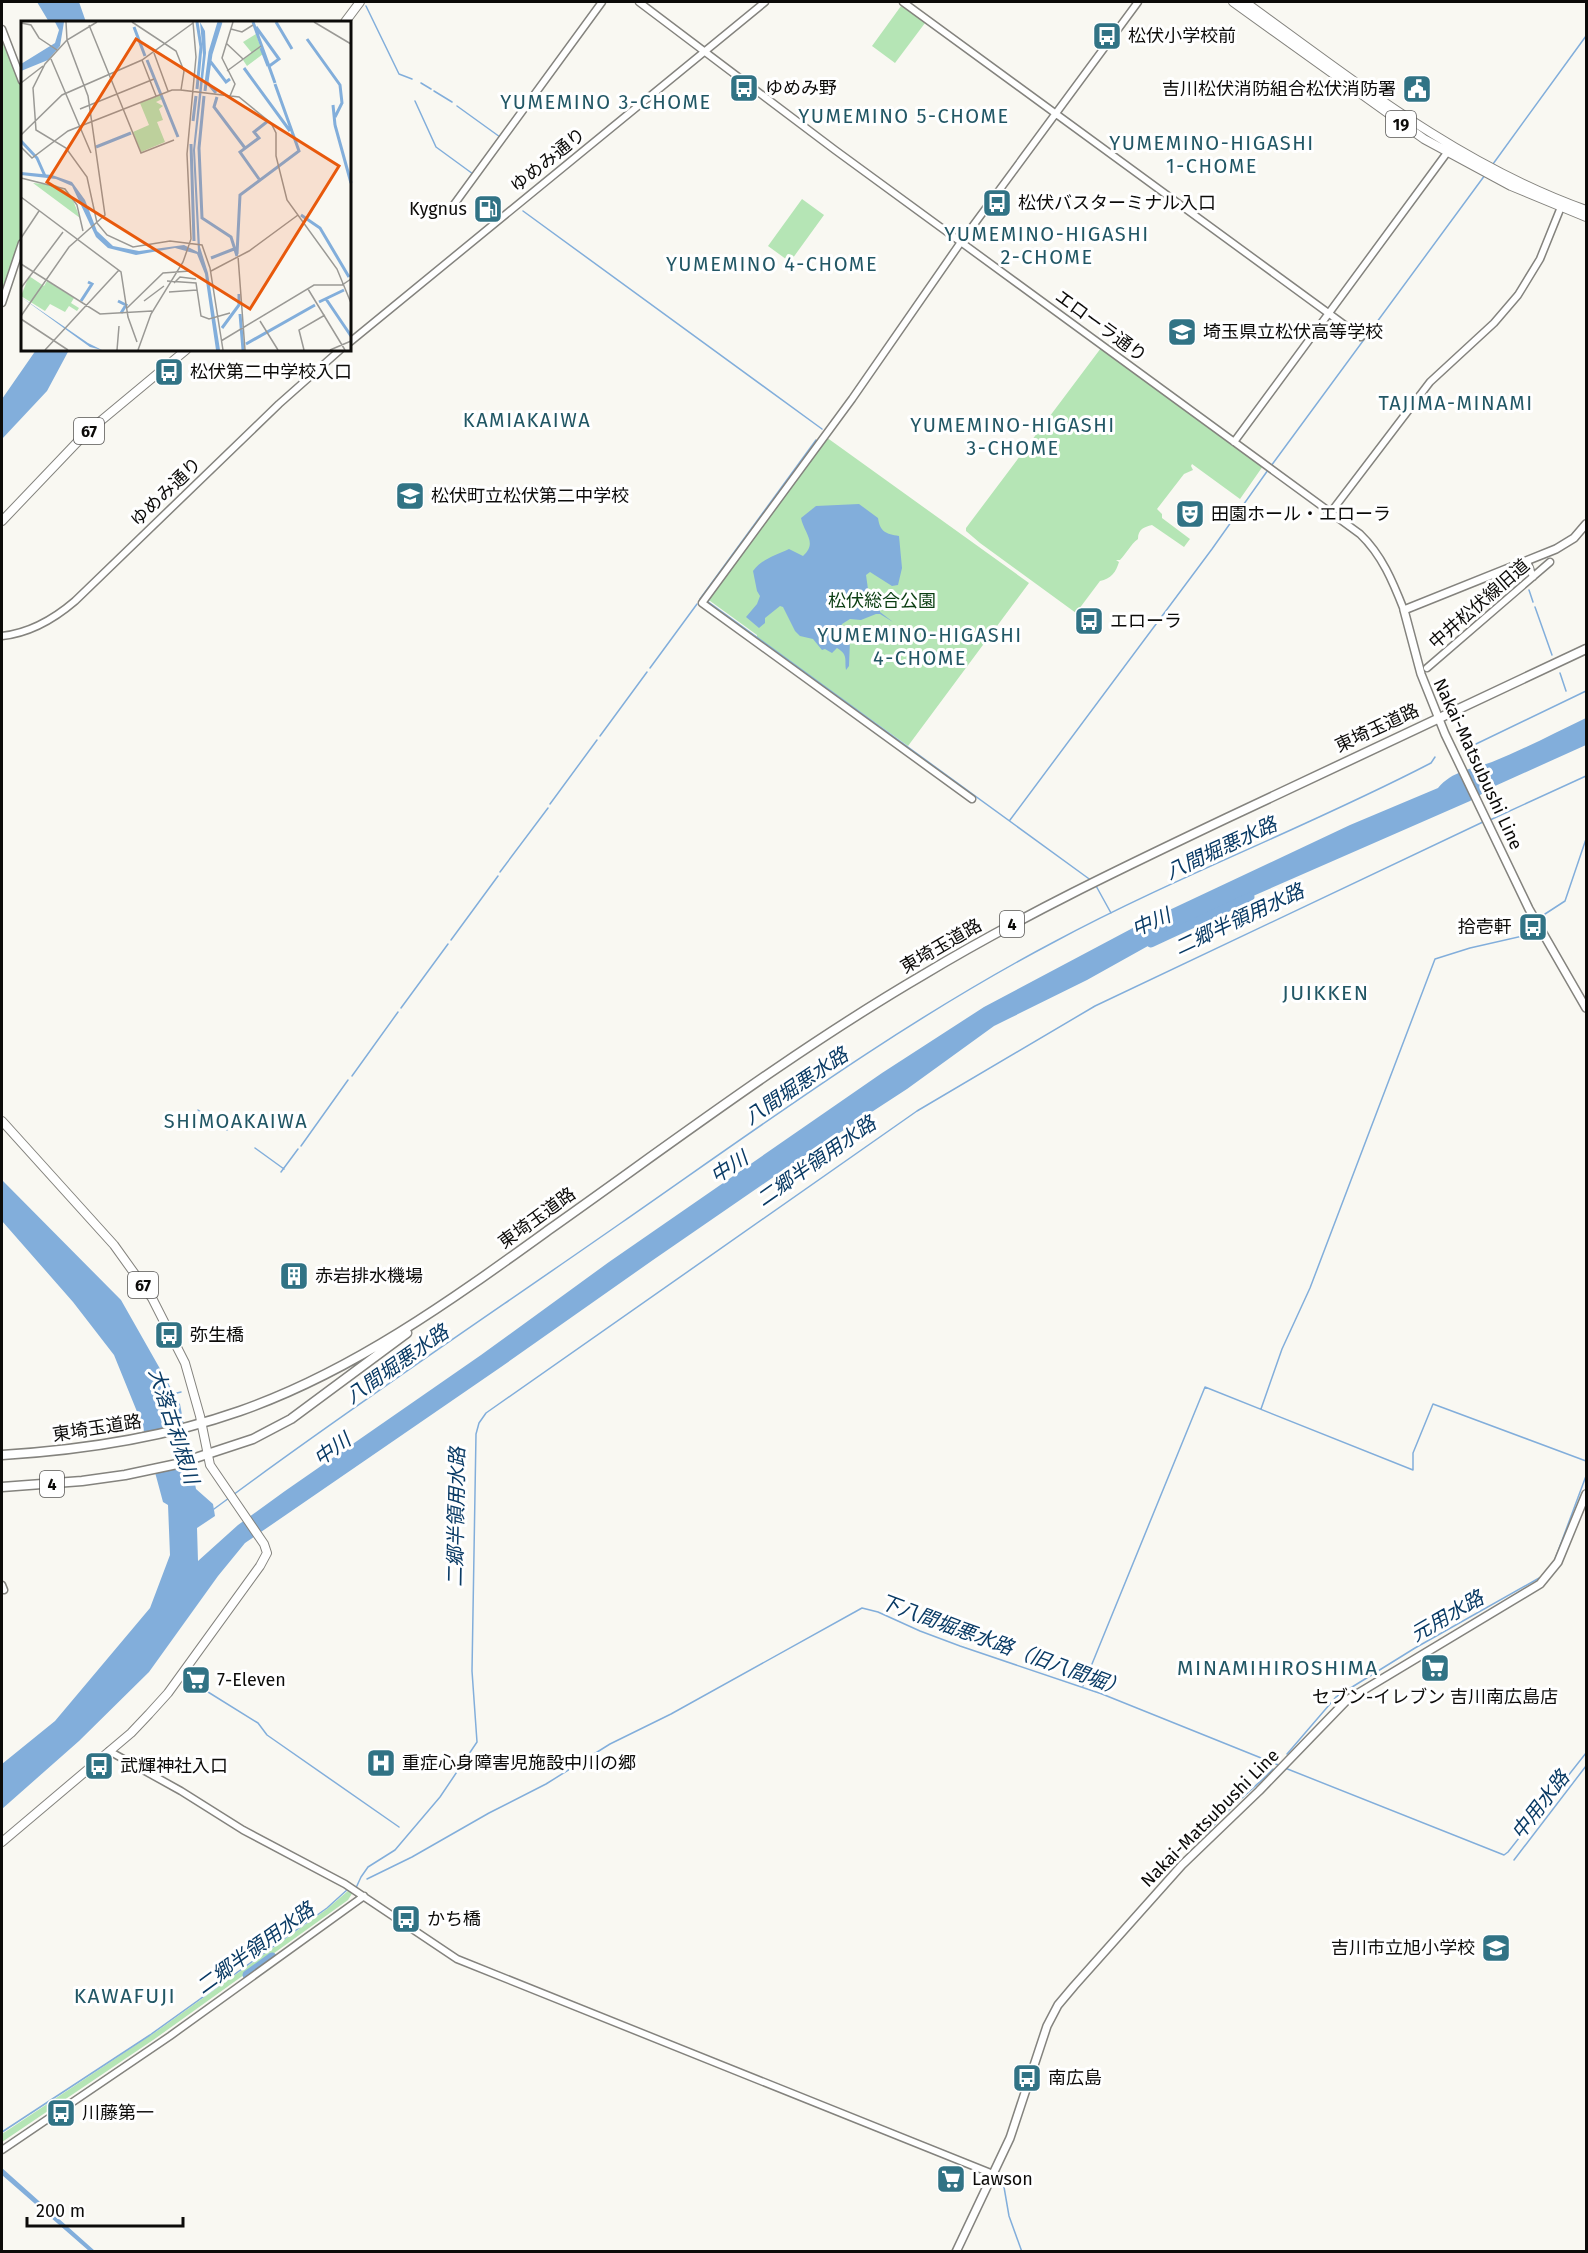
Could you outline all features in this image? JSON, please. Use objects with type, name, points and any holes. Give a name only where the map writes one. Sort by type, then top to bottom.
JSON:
[{"type":"highway","name":"東埼玉道路","points":[[2,1487],[103,1479],[177,1464],[265,1434],[291,1419],[482,1278],[771,1071],[921,975],[1095,880],[1587,649]]},
{"type":"highway","name":"東埼玉道路","points":[[2,1455],[97,1446],[148,1437],[237,1412],[340,1368],[482,1278]]},
{"type":"main road","points":[[346,21],[360,2]]},
{"type":"main road","name":"19","points":[[1233,2],[1387,113],[1511,186],[1587,217]]},
{"type":"main road","name":"19","points":[[1245,2],[1450,150],[1531,188],[1587,210]]},
{"type":"main road","name":"67","points":[[2,521],[85,434],[185,351]]},
{"type":"main road","points":[[1404,610],[1567,543],[1587,524]]},
{"type":"main road","name":"Nakai-Matsubushi Line","points":[[1404,610],[1421,674],[1438,718],[1529,909],[1587,1008]]},
{"type":"main road","name":"67","points":[[2,1121],[136,1273],[179,1347],[190,1380],[204,1456],[264,1544],[267,1553],[265,1559],[168,1693],[141,1723],[2,1842]]},
{"type":"main road","name":"Nakai-Matsubushi Line","points":[[956,2252],[1017,2120],[1047,2026],[1058,2005],[1182,1865],[1249,1802],[1347,1700],[1540,1584],[1558,1562],[1587,1494]]},
{"type":"street","points":[[450,210],[602,2]]},
{"type":"street","name":"エローラ通り","points":[[639,2],[961,242],[1331,512],[1369,543],[1387,569],[1404,610]]},
{"type":"street","name":"ゆめみ通り","points":[[351,341],[765,2]]},
{"type":"street","points":[[903,2],[1361,337]]},
{"type":"street","points":[[972,799],[702,603],[852,399],[961,242],[1138,2]]},
{"type":"street","points":[[2,29],[21,78]]},
{"type":"street","points":[[1234,442],[1450,150]]},
{"type":"street","points":[[1331,512],[1430,382],[1494,323],[1518,295],[1539,259],[1561,207]]},
{"type":"street","points":[[2,303],[21,246]]},
{"type":"street","name":"ゆめみ通り","points":[[2,636],[36,627],[75,601],[273,410],[339,351]]},
{"type":"street","points":[[1527,561],[1533,577]]},
{"type":"street","name":"中井松伏線旧道","points":[[1427,668],[1550,562]]},
{"type":"street","points":[[109,1751],[209,1807],[243,1830],[349,1886],[458,1959],[993,2174]]},
{"type":"street","points":[[2,2150],[170,2036],[362,1894]]},
{"type":"green space","points":[[901,6],[924,20],[925,23],[895,63],[872,46]]},
{"type":"green space","points":[[2,38],[21,86],[21,237],[2,295]]},
{"type":"green space","points":[[802,199],[824,215],[790,262],[768,246]]},
{"type":"green space","points":[[1101,348],[1263,466],[1240,499],[1192,464],[1193,470],[1184,474],[1157,509],[1162,514],[1162,518],[1190,539],[1184,547],[1152,525],[1144,528],[1120,560],[1116,560],[1119,562],[1112,575],[1100,581],[1076,613],[980,543],[966,531],[966,528]]},
{"type":"green space","name":"松伏総合公園","points":[[826,437],[1029,583],[908,746],[757,638],[757,635],[706,598]]},
{"type":"green space","points":[[349,1890],[353,1892],[348,1900],[156,2038],[2,2142],[2,2134],[157,2031],[327,1909]]},
{"type":"water","points":[[37,2],[79,2],[86,21],[48,21]]},
{"type":"water","points":[[35,351],[68,351],[47,391],[2,439],[2,399]]},
{"type":"water","points":[[859,504],[878,518],[884,532],[899,536],[902,568],[898,585],[892,586],[870,572],[866,575],[868,589],[880,607],[880,612],[893,622],[876,614],[861,620],[850,619],[842,624],[840,629],[844,636],[850,639],[849,666],[846,670],[845,656],[841,651],[837,648],[832,653],[825,649],[822,650],[813,639],[800,636],[783,607],[780,606],[765,618],[765,623],[759,628],[746,617],[757,604],[760,596],[753,571],[761,563],[789,549],[803,556],[807,551],[810,542],[801,518],[816,506]]},
{"type":"water","name":"大落古利根川","points":[[1586,718],[1586,745],[1495,786],[1470,801],[1182,927],[1087,980],[994,1026],[907,1089],[801,1158],[245,1543],[218,1576],[149,1672],[79,1741],[2,1809],[2,1764],[55,1721],[150,1608],[170,1555],[168,1505],[163,1502],[142,1424],[114,1355],[73,1302],[2,1221],[2,1180],[121,1300],[180,1404],[196,1489],[213,1504],[215,1516],[197,1528],[198,1561],[238,1525],[481,1355],[609,1262],[882,1073],[984,1007],[1146,921],[1350,825],[1438,788],[1456,774],[1504,757]]},
{"type":"water","points":[[2,2168],[95,2251],[89,2251],[2,2175]]},
{"type":"pier","points":[[186,1423],[194,1464],[153,1474],[142,1433]]},
{"type":"waterway","points":[[366,6],[399,74],[412,79]]},
{"type":"waterway","points":[[1493,164],[1586,36]]},
{"type":"waterway","points":[[421,83],[431,89]]},
{"type":"waterway","points":[[434,91],[452,102]]},
{"type":"waterway","points":[[415,101],[436,147],[473,174]]},
{"type":"waterway","points":[[457,106],[500,137]]},
{"type":"waterway","points":[[1271,466],[1485,175]]},
{"type":"waterway","points":[[523,211],[822,429]]},
{"type":"waterway","points":[[700,599],[816,440]]},
{"type":"waterway","points":[[1010,820],[1268,470]]},
{"type":"waterway","points":[[1529,590],[1533,602]]},
{"type":"waterway","points":[[707,601],[1092,881]]},
{"type":"waterway","points":[[650,668],[697,604]]},
{"type":"waterway","points":[[1535,607],[1552,655]]},
{"type":"waterway","points":[[600,736],[647,672]]},
{"type":"waterway","points":[[1560,673],[1566,691]]},
{"type":"waterway","name":"八間堀悪水路","points":[[1467,742],[1476,744],[1586,691]]},
{"type":"waterway","points":[[550,804],[597,740]]},
{"type":"waterway","name":"八間堀悪水路","points":[[233,1495],[378,1391],[780,1112],[942,1006],[1100,918],[1338,809],[1431,763],[1435,757]]},
{"type":"waterway","name":"二郷半領用水路","points":[[1490,820],[1586,776]]},
{"type":"waterway","points":[[500,872],[548,808]]},
{"type":"waterway","name":"二郷半領用水路","points":[[355,1890],[368,1867],[395,1850],[440,1797],[477,1742],[472,1671],[476,1434],[479,1423],[486,1413],[917,1111],[1095,1006],[1485,821]]},
{"type":"waterway","name":"元用水路","points":[[1545,914],[1565,901],[1586,839]]},
{"type":"waterway","points":[[451,940],[498,876]]},
{"type":"waterway","points":[[1095,884],[1111,913]]},
{"type":"waterway","name":"中川","points":[[1151,943],[1250,897]]},
{"type":"waterway","points":[[1261,1409],[1282,1349],[1310,1288],[1435,959],[1470,948],[1536,933]]},
{"type":"waterway","points":[[401,1008],[448,944]]},
{"type":"waterway","points":[[352,1076],[398,1012]]},
{"type":"waterway","points":[[301,1146],[348,1080]]},
{"type":"waterway","points":[[198,1110],[227,1130]]},
{"type":"waterway","points":[[255,1148],[284,1169]]},
{"type":"waterway","points":[[281,1172],[298,1149]]},
{"type":"waterway","points":[[1083,1686],[1205,1387],[1413,1470],[1413,1453],[1433,1404],[1586,1461]]},
{"type":"waterway","name":"大落古利根川","points":[[173,1394],[181,1392]]},
{"type":"waterway","name":"元用水路","points":[[1554,1562],[1586,1476]]},
{"type":"waterway","name":"八間堀悪水路","points":[[214,1509],[229,1498]]},
{"type":"waterway","name":"元用水路","points":[[1287,1754],[1336,1697],[1415,1648],[1541,1577]]},
{"type":"waterway","name":"下八間堀悪水路（旧八間堀）","points":[[367,1879],[546,1784],[610,1744],[671,1714],[862,1608],[878,1612],[960,1646],[1102,1694],[1281,1766]]},
{"type":"waterway","points":[[208,1692],[258,1723],[267,1735],[399,1827]]},
{"type":"waterway","name":"下八間堀悪水路（旧八間堀）","points":[[1285,1768],[1504,1855],[1586,1753]]},
{"type":"waterway","name":"中用水路","points":[[1514,1860],[1586,1766]]},
{"type":"waterway","name":"元用水路","points":[[1208,1832],[1273,1769]]},
{"type":"waterway","name":"下八間堀悪水路（旧八間堀）","points":[[2,2132],[150,2035],[327,1908],[348,1889]]},
{"type":"waterway","name":"二郷半領用水路","points":[[247,1975],[272,1957]]},
{"type":"waterway","points":[[1004,2187],[1009,2216],[1022,2252]]},
{"type":"place","name":"松伏小学校前","points":[[1107,36]]},
{"type":"place","name":"ゆめみ野","points":[[744,88]]},
{"type":"place","name":"吉川松伏消防組合松伏消防署","points":[[1417,89]]},
{"type":"place","name":"松伏バスターミナル入口","points":[[997,203]]},
{"type":"place","name":"Kygnus","points":[[488,209]]},
{"type":"place","name":"埼玉県立松伏高等学校","points":[[1182,332]]},
{"type":"place","name":"松伏第二中学校入口","points":[[169,372]]},
{"type":"place","name":"松伏町立松伏第二中学校","points":[[410,496]]},
{"type":"place","name":"田園ホール・エローラ","points":[[1190,514]]},
{"type":"place","name":"エローラ","points":[[1089,621]]},
{"type":"place","name":"拾壱軒","points":[[1533,927]]},
{"type":"place","name":"赤岩排水機場","points":[[294,1276]]},
{"type":"place","name":"弥生橋","points":[[169,1335]]},
{"type":"place","name":"セブン-イレブン 吉川南広島店","points":[[1435,1668]]},
{"type":"place","name":"7-Eleven","points":[[196,1680]]},
{"type":"place","name":"重症心身障害児施設中川の郷","points":[[381,1763]]},
{"type":"place","name":"武輝神社入口","points":[[99,1766]]},
{"type":"place","name":"かち橋","points":[[406,1919]]},
{"type":"place","name":"吉川市立旭小学校","points":[[1496,1948]]},
{"type":"place","name":"南広島","points":[[1027,2078]]},
{"type":"place","name":"川藤第一","points":[[61,2113]]},
{"type":"place","name":"Lawson","points":[[951,2179]]},
{"type":"district","name":"YUMEMINO 3-CHOME","points":[[606,102]]},
{"type":"district","name":"YUMEMINO 5-CHOME","points":[[904,116]]},
{"type":"district","name":"YUMEMINO-HIGASHI 1-CHOME","points":[[1212,154]]},
{"type":"district","name":"YUMEMINO-HIGASHI 2-CHOME","points":[[1047,246]]},
{"type":"district","name":"YUMEMINO 4-CHOME","points":[[772,264]]},
{"type":"district","name":"TAJIMA-MINAMI","points":[[1456,403]]},
{"type":"district","name":"KAMIAKAIWA","points":[[527,420]]},
{"type":"district","name":"YUMEMINO-HIGASHI 3-CHOME","points":[[1013,436]]},
{"type":"district","name":"YUMEMINO-HIGASHI 4-CHOME","points":[[920,646]]},
{"type":"district","name":"JUIKKEN","points":[[1326,993]]},
{"type":"district","name":"SHIMOAKAIWA","points":[[236,1121]]},
{"type":"district","name":"MINAMIHIROSHIMA","points":[[1278,1668]]},
{"type":"district","name":"KAWAFUJI","points":[[125,1996]]}]
